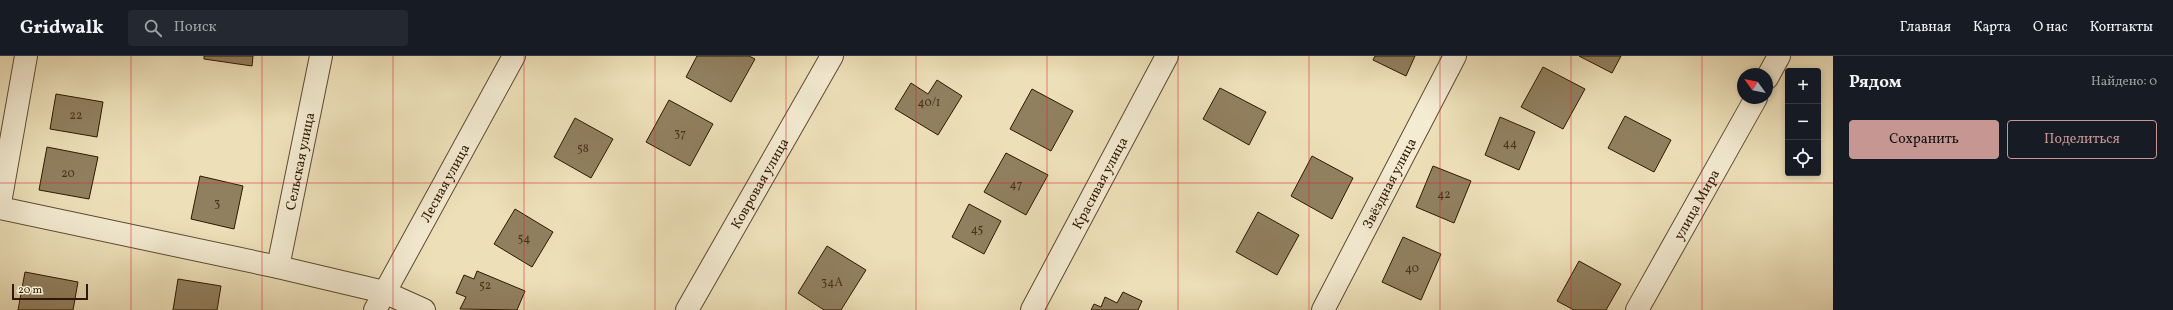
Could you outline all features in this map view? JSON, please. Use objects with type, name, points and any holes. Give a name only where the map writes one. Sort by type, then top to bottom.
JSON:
[{"type":"street","points":[[0,203],[26,56]]},
{"type":"street","name":"Сельская улица","points":[[278,267],[321,56]]},
{"type":"street","name":"Лесная улица","points":[[380,301],[514,56]]},
{"type":"street","name":"Ковровая улица","points":[[687,310],[832,56]]},
{"type":"street","name":"Красивая улица","points":[[1032,310],[1167,56]]},
{"type":"street","name":"Звёздная улица","points":[[1323,310],[1455,56]]},
{"type":"street","points":[[1772,68],[1779,56]]},
{"type":"street","name":"улица Мира","points":[[1637,310],[1753,104]]},
{"type":"street","points":[[0,208],[278,267],[380,301],[424,310]]},
{"type":"building","points":[[204,56],[253,56],[252,66],[204,59]]},
{"type":"building","points":[[697,56],[749,56],[755,59],[731,102],[686,77]]},
{"type":"building","points":[[1375,56],[1415,56],[1406,76],[1373,60]]},
{"type":"building","points":[[1579,56],[1621,56],[1612,73]]},
{"type":"building","points":[[1543,67],[1585,89],[1563,129],[1521,107]]},
{"type":"building","points":[[937,80],[962,96],[938,135],[895,109],[911,83],[928,94]]},
{"type":"building","points":[[1220,88],[1266,112],[1249,145],[1203,119]]},
{"type":"building","points":[[1032,89],[1073,111],[1051,151],[1010,129]]},
{"type":"building","points":[[56,94],[103,102],[97,137],[50,129]]},
{"type":"building","points":[[669,100],[713,124],[690,166],[646,142]]},
{"type":"building","points":[[1625,116],[1671,140],[1654,172],[1608,148]]},
{"type":"building","points":[[1500,117],[1535,132],[1519,170],[1485,155]]},
{"type":"building","points":[[575,118],[613,139],[591,178],[554,157]]},
{"type":"building","points":[[47,147],[98,157],[89,199],[39,190]]},
{"type":"building","points":[[1006,153],[1048,175],[1026,215],[984,192]]},
{"type":"building","points":[[1312,156],[1353,178],[1332,219],[1291,196]]},
{"type":"building","points":[[1433,166],[1471,181],[1454,223],[1416,207]]},
{"type":"building","points":[[200,176],[243,186],[234,229],[191,219]]},
{"type":"building","points":[[969,204],[1001,221],[984,254],[952,237]]},
{"type":"building","points":[[515,209],[553,232],[532,267],[494,244]]},
{"type":"building","points":[[1258,212],[1299,235],[1277,275],[1236,252]]},
{"type":"building","points":[[1403,237],[1441,254],[1421,300],[1382,282]]},
{"type":"building","points":[[827,246],[866,270],[841,310],[824,310],[798,293]]},
{"type":"building","points":[[1579,261],[1621,284],[1606,310],[1574,310],[1557,301]]},
{"type":"building","points":[[477,271],[525,291],[517,310],[460,309],[466,297],[456,293],[464,275],[474,279]]},
{"type":"building","points":[[25,272],[78,282],[73,310],[18,310]]},
{"type":"building","points":[[178,279],[221,286],[217,310],[173,310]]},
{"type":"building","points":[[1123,292],[1142,301],[1138,310],[1091,310],[1094,304],[1101,307],[1105,297],[1117,303]]}]
